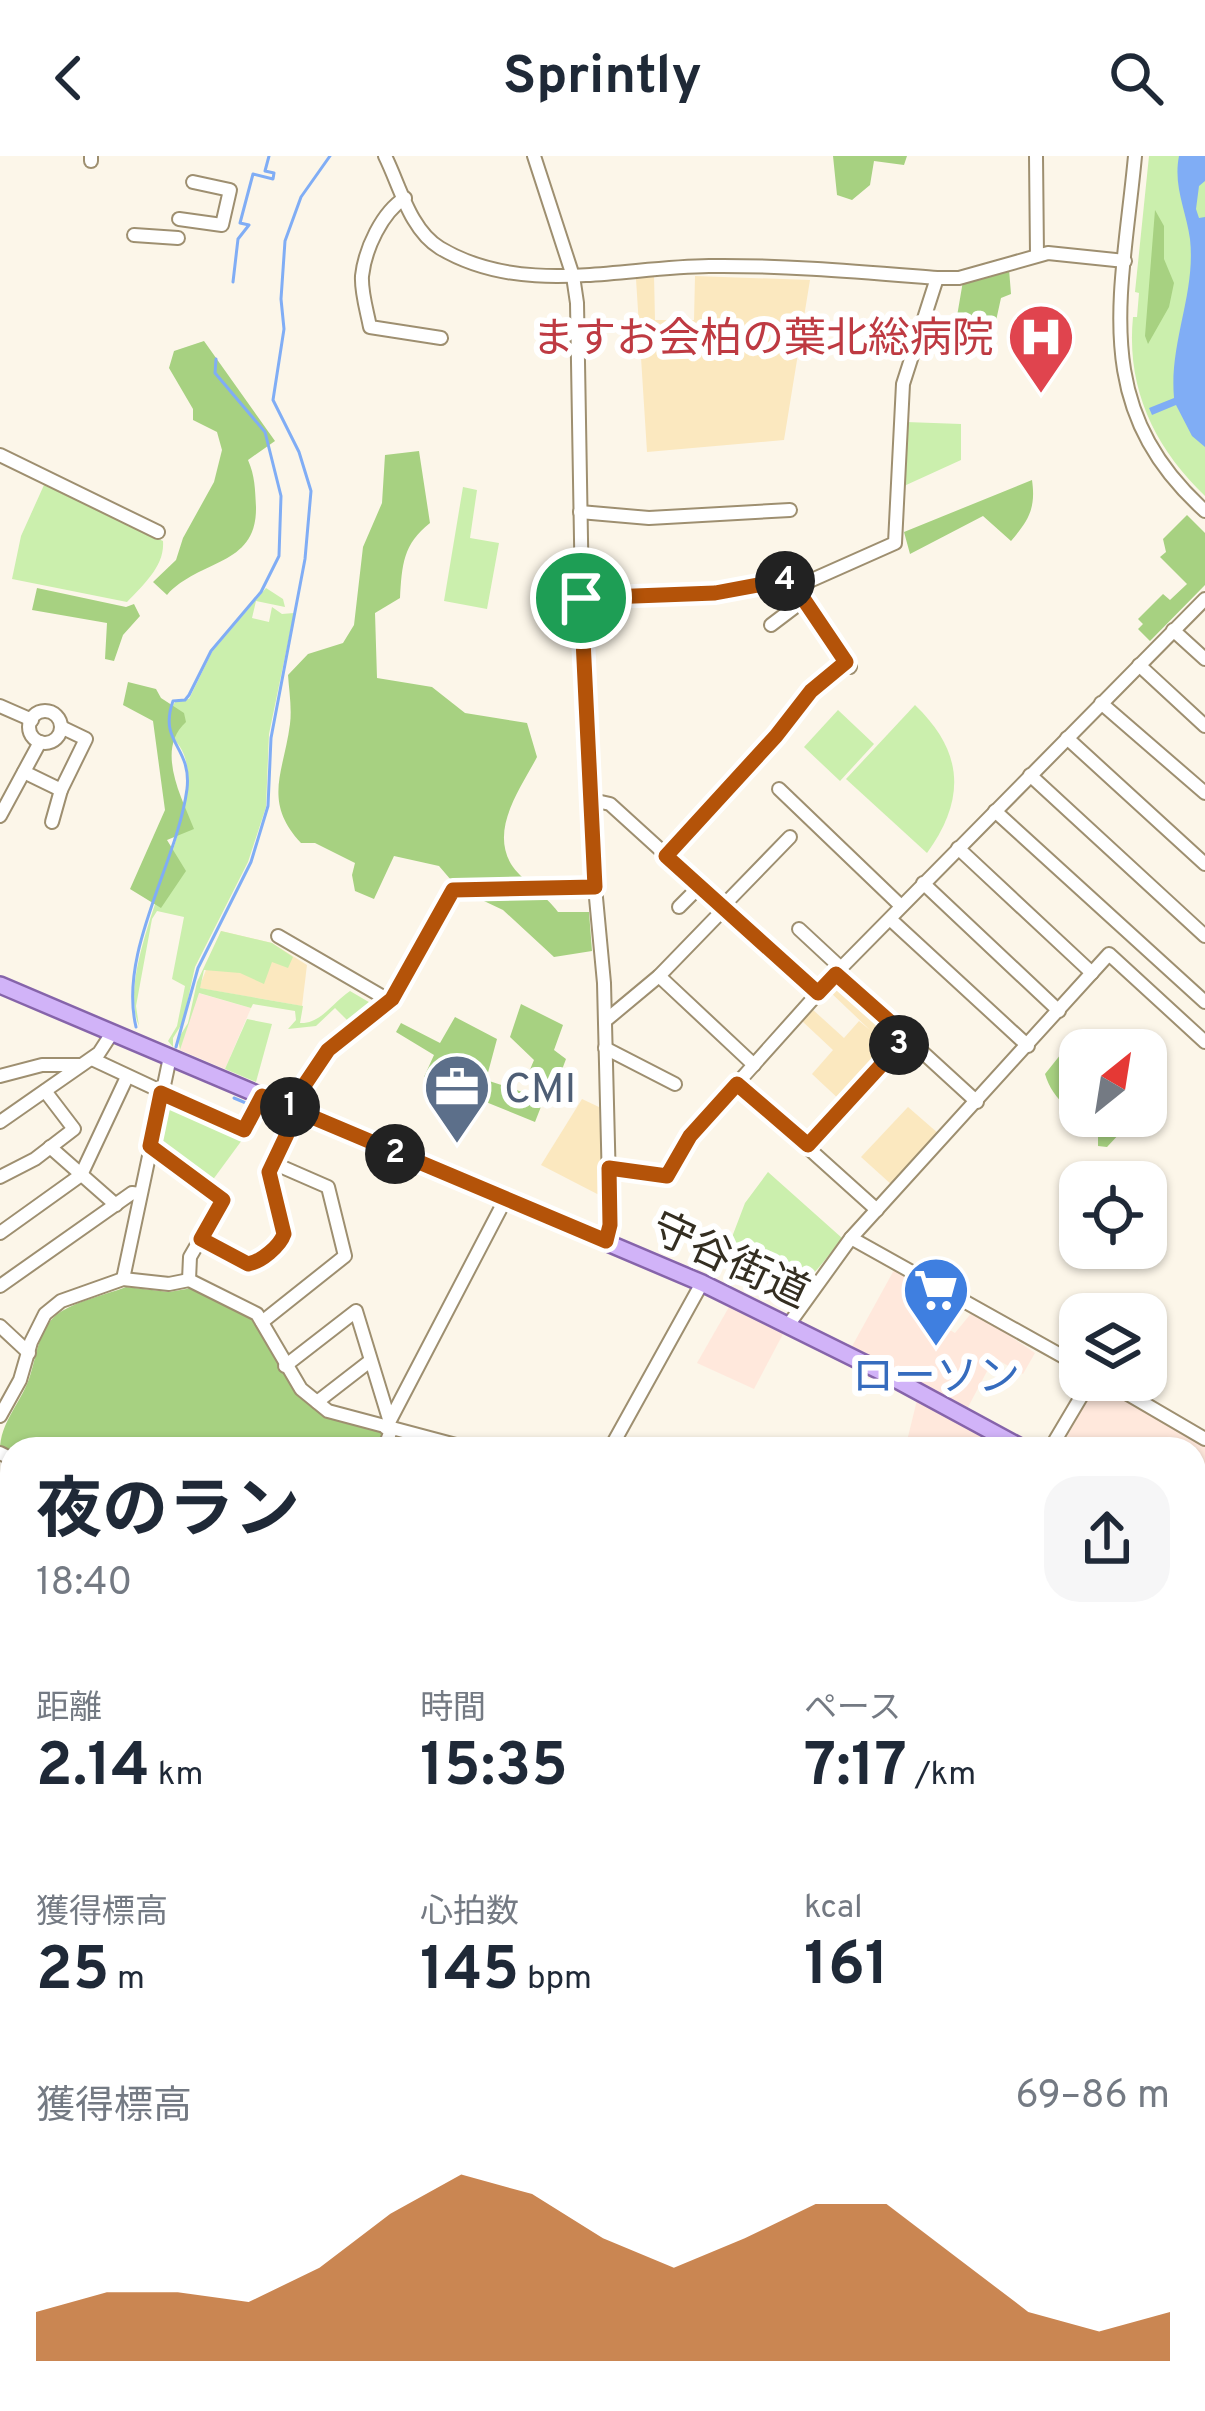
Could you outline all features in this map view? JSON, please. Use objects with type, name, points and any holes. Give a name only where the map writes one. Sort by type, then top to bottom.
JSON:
[{"type":"main road","name":"守谷街道","points":[[0,985],[702,1283],[1001,1437]]},
{"type":"street","points":[[385,156],[418,229],[442,250],[513,273],[573,276],[712,266],[937,278],[973,274],[1037,255],[1125,261]]},
{"type":"street","points":[[534,156],[573,276],[581,383],[581,598],[604,1021],[610,1225],[606,1241]]},
{"type":"street","points":[[1036,156],[1037,255]]},
{"type":"street","points":[[1136,156],[1120,352],[1136,422],[1169,475],[1205,511]]},
{"type":"street","points":[[179,219],[222,225],[230,190],[194,182]]},
{"type":"street","points":[[405,198],[377,231],[367,257],[362,279],[370,327],[441,338]]},
{"type":"street","points":[[134,235],[178,238]]},
{"type":"street","points":[[796,587],[895,543],[903,384],[937,278]]},
{"type":"street","points":[[0,455],[158,532]]},
{"type":"street","points":[[580,512],[649,518],[790,510]]},
{"type":"street","points":[[581,598],[715,593],[790,579],[848,664],[811,691],[666,856]]},
{"type":"street","points":[[609,1168],[667,1176],[690,1136],[838,971],[1205,598]]},
{"type":"street","points":[[771,625],[804,600]]},
{"type":"street","points":[[1173,630],[1205,659]]},
{"type":"street","points":[[1139,665],[1205,726]]},
{"type":"street","points":[[1101,703],[1205,793]]},
{"type":"street","points":[[0,706],[32,720]]},
{"type":"street","points":[[49,712],[58,717],[61,727],[54,740],[40,742],[32,735],[32,720],[49,712]]},
{"type":"street","points":[[52,822],[61,790],[86,740],[61,727]]},
{"type":"street","points":[[1067,738],[1205,864]]},
{"type":"street","points":[[0,816],[40,742]]},
{"type":"street","points":[[25,772],[61,790]]},
{"type":"street","points":[[1030,776],[1205,935]]},
{"type":"street","points":[[778,790],[902,906]]},
{"type":"street","points":[[592,800],[610,804],[818,993]]},
{"type":"street","points":[[995,811],[1205,1002]]},
{"type":"street","points":[[604,1021],[659,976],[790,837]]},
{"type":"street","points":[[958,848],[1092,973]]},
{"type":"street","points":[[923,883],[1059,1011]]},
{"type":"street","points":[[679,907],[699,886]]},
{"type":"street","points":[[201,1239],[248,1264],[282,1240],[269,1172],[293,1109],[328,1050],[390,1000],[453,890],[595,887]]},
{"type":"street","points":[[890,919],[1028,1046]]},
{"type":"street","points":[[800,929],[977,1102]]},
{"type":"street","points":[[278,936],[390,1000]]},
{"type":"street","points":[[789,1324],[851,1238],[1109,954],[1202,1033]]},
{"type":"street","points":[[659,976],[754,1065]]},
{"type":"street","points":[[0,1122],[86,1062],[112,1033]]},
{"type":"street","points":[[808,1145],[907,1037]]},
{"type":"street","points":[[605,1048],[675,1084]]},
{"type":"street","points":[[124,1279],[170,1057]]},
{"type":"street","points":[[0,1076],[42,1065],[86,1062],[244,1130],[262,1096]]},
{"type":"street","points":[[0,1233],[81,1175],[127,1077]]},
{"type":"street","points":[[737,1084],[877,1210]]},
{"type":"street","points":[[0,1177],[74,1129],[45,1091]]},
{"type":"street","points":[[150,1146],[223,1200],[190,1257],[189,1280]]},
{"type":"street","points":[[50,1147],[116,1205]]},
{"type":"street","points":[[262,1322],[345,1256],[328,1187],[273,1163]]},
{"type":"street","points":[[0,1286],[132,1193],[140,1194]]},
{"type":"street","points":[[386,1437],[506,1200]]},
{"type":"street","points":[[851,1238],[1059,1354]]},
{"type":"street","points":[[0,1416],[20,1380],[45,1314],[61,1300],[124,1279],[169,1284],[189,1280],[257,1314],[301,1389],[328,1411],[414,1437]]},
{"type":"street","points":[[617,1437],[702,1283]]},
{"type":"street","points":[[285,1366],[356,1311],[389,1426]]},
{"type":"street","points":[[1,1330],[28,1353]]},
{"type":"street","points":[[316,1402],[370,1361]]},
{"type":"street","points":[[1057,1437],[1079,1401]]},
{"type":"street","points":[[1141,1401],[1203,1437]]},
{"type":"shaded area","points":[[654,275],[655,320],[694,320],[695,276],[810,280],[784,440],[647,452],[636,279]]},
{"type":"shaded area","points":[[221,931],[272,943],[307,965],[302,1006],[199,988]]},
{"type":"shaded area","points":[[837,981],[902,1039],[842,1102],[812,1074],[833,1050],[802,1021],[812,1009],[844,1038],[859,1021],[870,1030],[828,990]]},
{"type":"shaded area","points":[[198,993],[251,1008],[225,1069],[180,1050]]},
{"type":"shaded area","points":[[582,1099],[599,1107],[603,1197],[541,1165]]},
{"type":"shaded area","points":[[908,1107],[939,1134],[892,1185],[861,1157]]},
{"type":"shaded area","points":[[894,1270],[944,1299],[938,1310],[948,1317],[943,1326],[955,1333],[973,1311],[1035,1353],[1023,1374],[994,1358],[966,1411],[850,1350]]},
{"type":"shaded area","points":[[729,1307],[783,1334],[754,1389],[697,1363]]},
{"type":"shaded area","points":[[917,1400],[984,1437],[908,1437]]},
{"type":"shaded area","points":[[1087,1401],[1131,1401],[1194,1437],[1067,1437]]},
{"type":"green space","points":[[833,156],[907,156],[904,165],[874,161],[870,185],[852,200],[837,195]]},
{"type":"green space","points":[[1149,156],[1205,156],[1205,496],[1158,437],[1134,368],[1133,317],[1137,317],[1139,293],[1135,292]]},
{"type":"green space","points":[[1155,210],[1164,226],[1164,259],[1174,283],[1169,307],[1148,344],[1145,336]]},
{"type":"green space","points":[[1009,269],[1011,294],[1001,298],[990,348],[957,346],[955,328],[963,281]]},
{"type":"green space","points":[[204,341],[275,441],[248,460],[256,507],[247,541],[167,595],[153,582],[176,560],[214,482],[222,450],[217,432],[193,420],[193,409],[169,368],[174,351]]},
{"type":"green space","points":[[906,422],[961,424],[961,460],[904,486]]},
{"type":"green space","points":[[419,451],[430,523],[406,556],[400,598],[375,613],[377,678],[432,687],[465,713],[527,723],[537,757],[510,809],[505,850],[515,870],[558,912],[589,912],[592,951],[554,957],[503,910],[484,901],[477,880],[451,880],[439,866],[394,856],[374,899],[355,891],[355,863],[315,843],[301,843],[282,813],[279,786],[291,718],[288,675],[308,654],[343,643],[354,625],[363,547],[382,503],[385,455]]},
{"type":"green space","points":[[1032,480],[1030,513],[1011,541],[983,516],[910,554],[904,532]]},
{"type":"green space","points":[[44,485],[163,541],[157,567],[127,602],[12,579],[21,536]]},
{"type":"green space","points":[[463,487],[477,490],[470,538],[499,543],[487,609],[444,601]]},
{"type":"green space","points":[[1187,515],[1205,533],[1205,585],[1150,641],[1138,629],[1143,624],[1138,619],[1163,594],[1170,600],[1187,584],[1160,557],[1166,552],[1163,539]]},
{"type":"green space","points":[[37,588],[126,607],[134,604],[140,616],[123,635],[114,661],[105,659],[107,623],[32,610]]},
{"type":"green space","points":[[266,588],[283,599],[285,607],[256,601],[252,618],[269,622],[272,607],[282,614],[294,613],[269,734],[266,807],[248,862],[195,967],[173,1047],[168,1041],[177,1026],[185,986],[172,979],[184,917],[157,911],[152,919],[136,1006],[139,1026],[134,995],[139,958],[187,793],[186,762],[173,739],[172,706],[178,699],[189,699],[212,652]]},
{"type":"green space","points":[[128,682],[156,689],[184,713],[186,722],[172,746],[172,760],[194,829],[167,840],[186,871],[161,908],[130,889],[165,810],[153,721],[123,705]]},
{"type":"green space","points":[[915,705],[943,740],[954,776],[948,814],[927,853],[846,779]]},
{"type":"green space","points":[[838,710],[874,744],[840,781],[804,747]]},
{"type":"green space","points":[[221,931],[272,943],[293,957],[288,968],[272,962],[264,984],[240,973],[204,970],[200,988],[303,1006],[300,1023],[320,1016],[350,991],[379,1008],[352,1025],[335,1008],[316,1026],[288,1029],[296,1020],[295,1011],[253,1004],[251,1008],[199,993],[180,1050],[178,1039],[188,1023],[197,982]]},
{"type":"green space","points":[[521,1004],[563,1025],[554,1050],[566,1059],[557,1083],[529,1072],[534,1060],[510,1037]]},
{"type":"green space","points":[[455,1017],[497,1039],[486,1080],[544,1099],[535,1122],[424,1077],[434,1055],[396,1032],[401,1023],[440,1043]]},
{"type":"green space","points":[[247,1019],[272,1024],[256,1082],[225,1069]]},
{"type":"green space","points":[[1059,1056],[1059,1098],[1049,1084],[1045,1074]]},
{"type":"green space","points":[[170,1102],[245,1136],[209,1185],[156,1142],[164,1104]]},
{"type":"green space","points":[[1098,1137],[1116,1137],[1107,1147],[1098,1146]]},
{"type":"green space","points":[[768,1172],[842,1238],[812,1275],[790,1287],[765,1280],[724,1258],[745,1203]]},
{"type":"green space","points":[[126,1287],[169,1292],[198,1287],[254,1318],[299,1392],[382,1430],[384,1437],[2,1437],[48,1324],[69,1307]]},
{"type":"water","points":[[1179,156],[1205,156],[1205,181],[1199,186],[1196,209],[1199,218],[1205,217],[1205,447],[1192,436],[1176,405],[1152,415],[1149,408],[1174,398],[1175,357],[1189,279],[1190,239],[1179,188]]},
{"type":"waterway","points":[[233,282],[238,239],[249,225],[240,223],[253,174],[273,179],[274,173],[265,171],[269,156]]},
{"type":"waterway","points":[[176,1047],[198,968],[251,862],[268,806],[271,738],[305,559],[311,491],[299,452],[273,400],[284,329],[285,241],[301,197],[330,156]]},
{"type":"waterway","points":[[136,1027],[135,968],[187,789],[185,763],[170,726],[173,701],[189,695],[211,651],[261,592],[279,556],[281,496],[265,432],[215,373],[216,359]]},
{"type":"waterway","points":[[234,1098],[253,1106]]},
{"type":"place","name":"ますお会柏の葉北総病院","points":[[1041,396]]},
{"type":"place","name":"CMI","points":[[457,1146]]},
{"type":"place","name":"ローソン","points":[[936,1349]]},
{"type":"route","points":[[581,598],[595,887],[465,886],[453,890],[392,999],[328,1050],[289,1108],[298,1111],[269,1172],[282,1240],[248,1264],[201,1239],[223,1200],[150,1146],[161,1093],[244,1130],[262,1096],[289,1108],[293,1109],[298,1111],[380,1148],[606,1241],[609,1168],[667,1176],[690,1136],[737,1084],[808,1145],[907,1037],[836,974],[818,993],[666,856],[811,691],[846,662],[790,579],[715,593],[581,598]]}]
